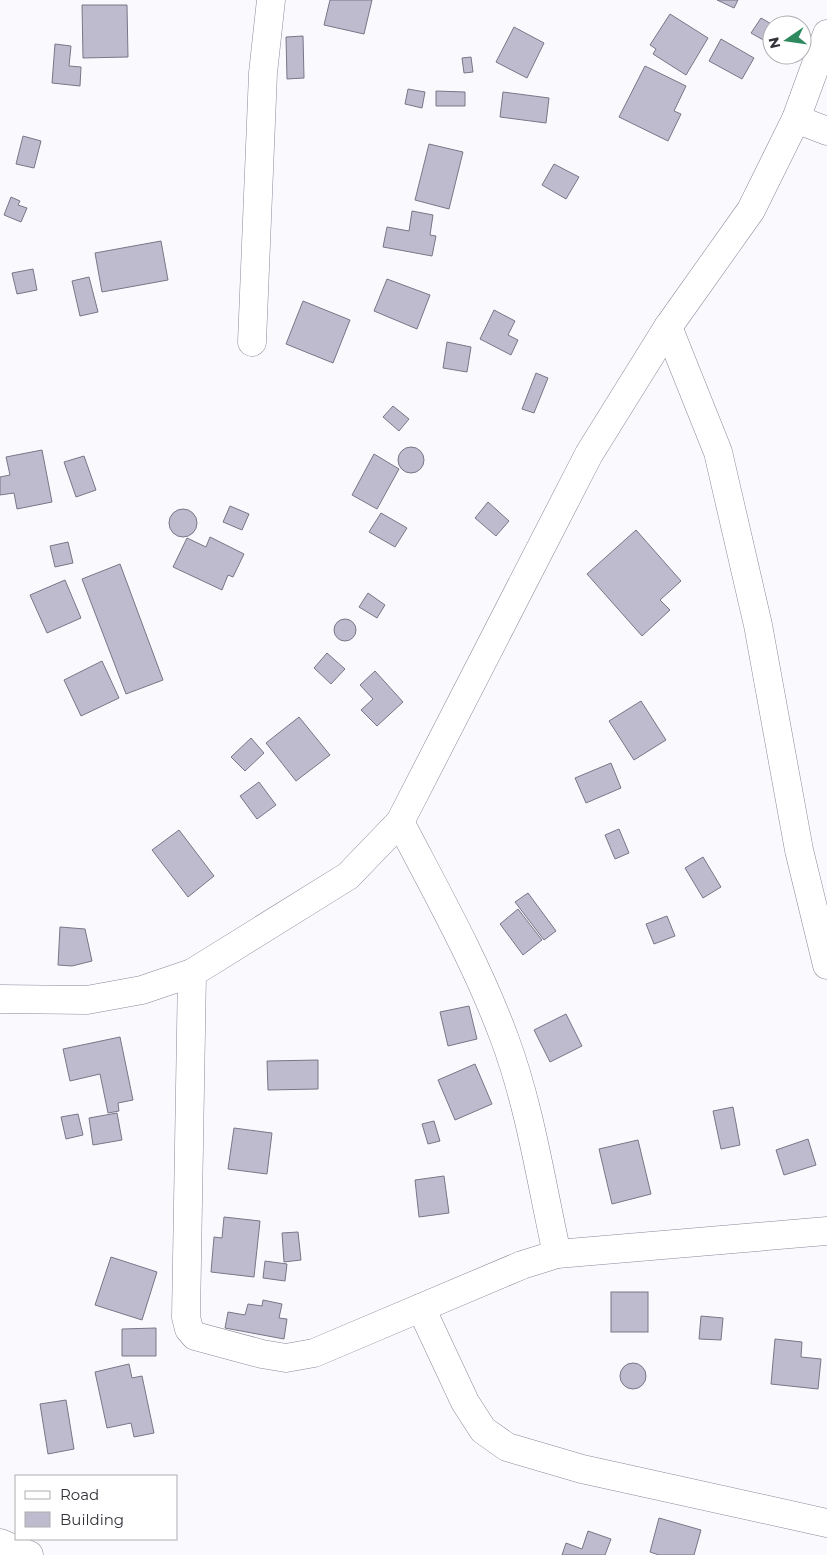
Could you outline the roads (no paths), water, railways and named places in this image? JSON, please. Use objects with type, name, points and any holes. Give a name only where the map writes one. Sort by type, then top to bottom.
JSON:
[{"type":"street","points":[[252,342],[263,73],[271,0]]},
{"type":"street","points":[[0,999],[87,1000],[142,990],[192,973],[348,876],[400,822],[590,454],[668,327],[752,210],[796,118],[827,34]]},
{"type":"street","points":[[796,118],[827,131]]},
{"type":"street","points":[[668,327],[718,452],[758,626],[799,850],[827,965]]},
{"type":"street","points":[[400,822],[475,966],[505,1038],[521,1090],[557,1254]]},
{"type":"street","points":[[192,973],[186,1317],[188,1329],[195,1336],[262,1354],[286,1358],[314,1353],[522,1265],[557,1254],[827,1231]]},
{"type":"street","points":[[421,1308],[465,1402],[483,1430],[507,1447],[582,1470],[827,1523]]},
{"type":"street","points":[[0,1543],[29,1555]]}]
